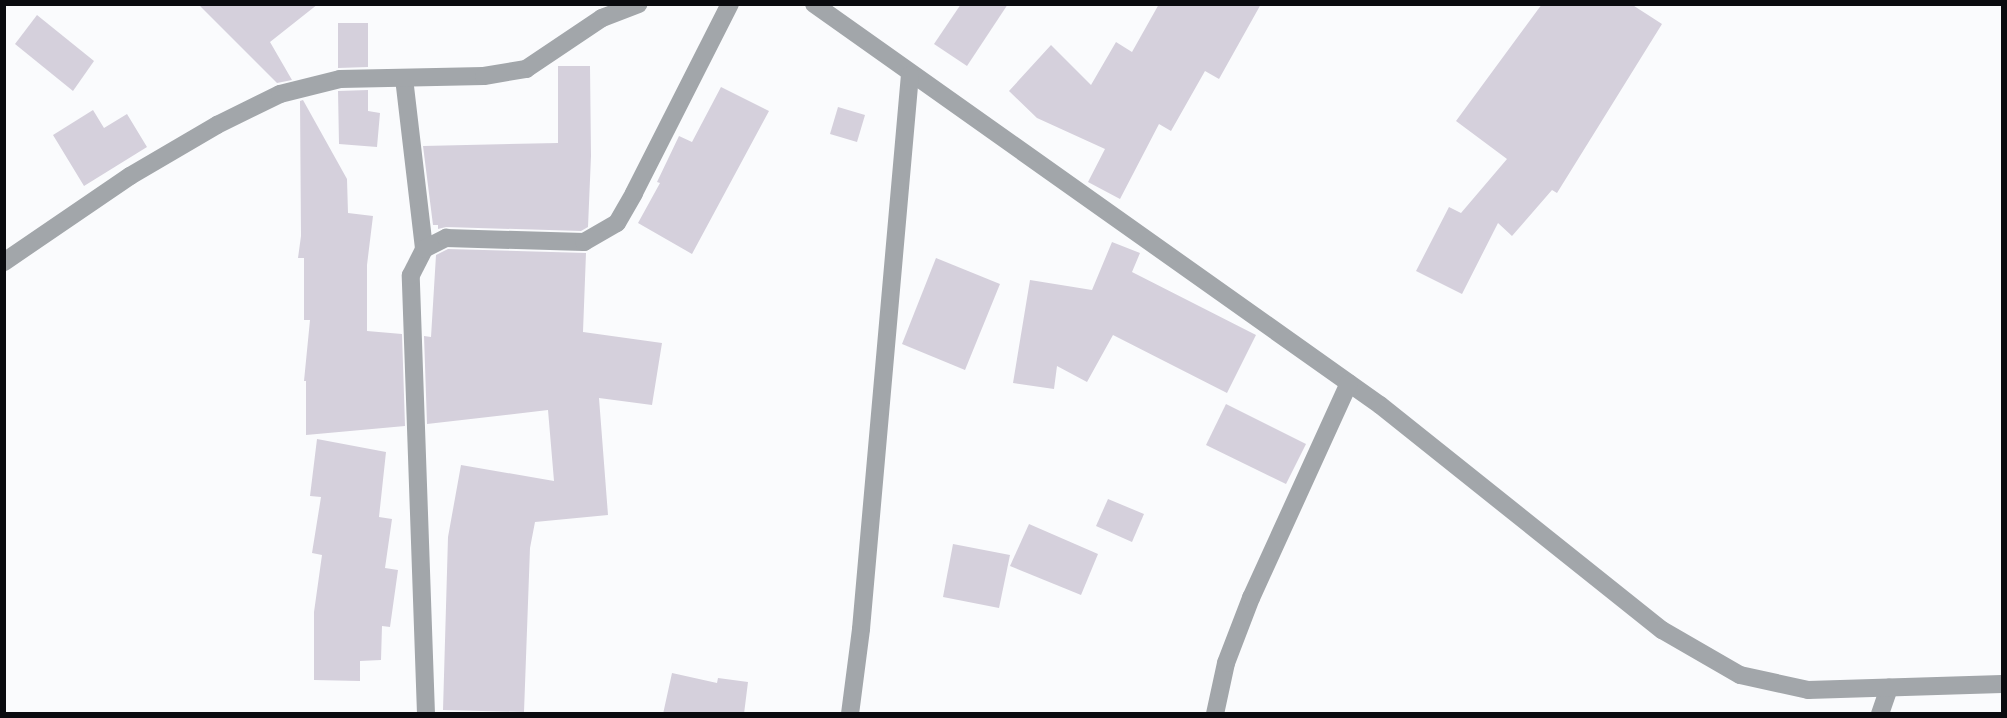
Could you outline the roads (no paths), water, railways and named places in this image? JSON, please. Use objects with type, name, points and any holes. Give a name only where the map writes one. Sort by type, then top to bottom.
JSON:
[{"type":"street","points":[[4,261],[130,176],[217,125],[280,94],[340,79],[484,76],[526,69],[602,18],[638,4]]},
{"type":"street","points":[[424,249],[446,238],[584,242],[617,223],[730,4]]},
{"type":"street","points":[[814,4],[910,75],[1380,405],[1662,630],[1740,675],[1808,690],[2002,684]]},
{"type":"street","points":[[850,714],[861,629],[910,75]]},
{"type":"street","points":[[404,78],[424,249],[411,275],[426,714]]},
{"type":"street","points":[[1215,714],[1226,663],[1251,598],[1349,383]]},
{"type":"street","points":[[1880,714],[1889,688]]}]
